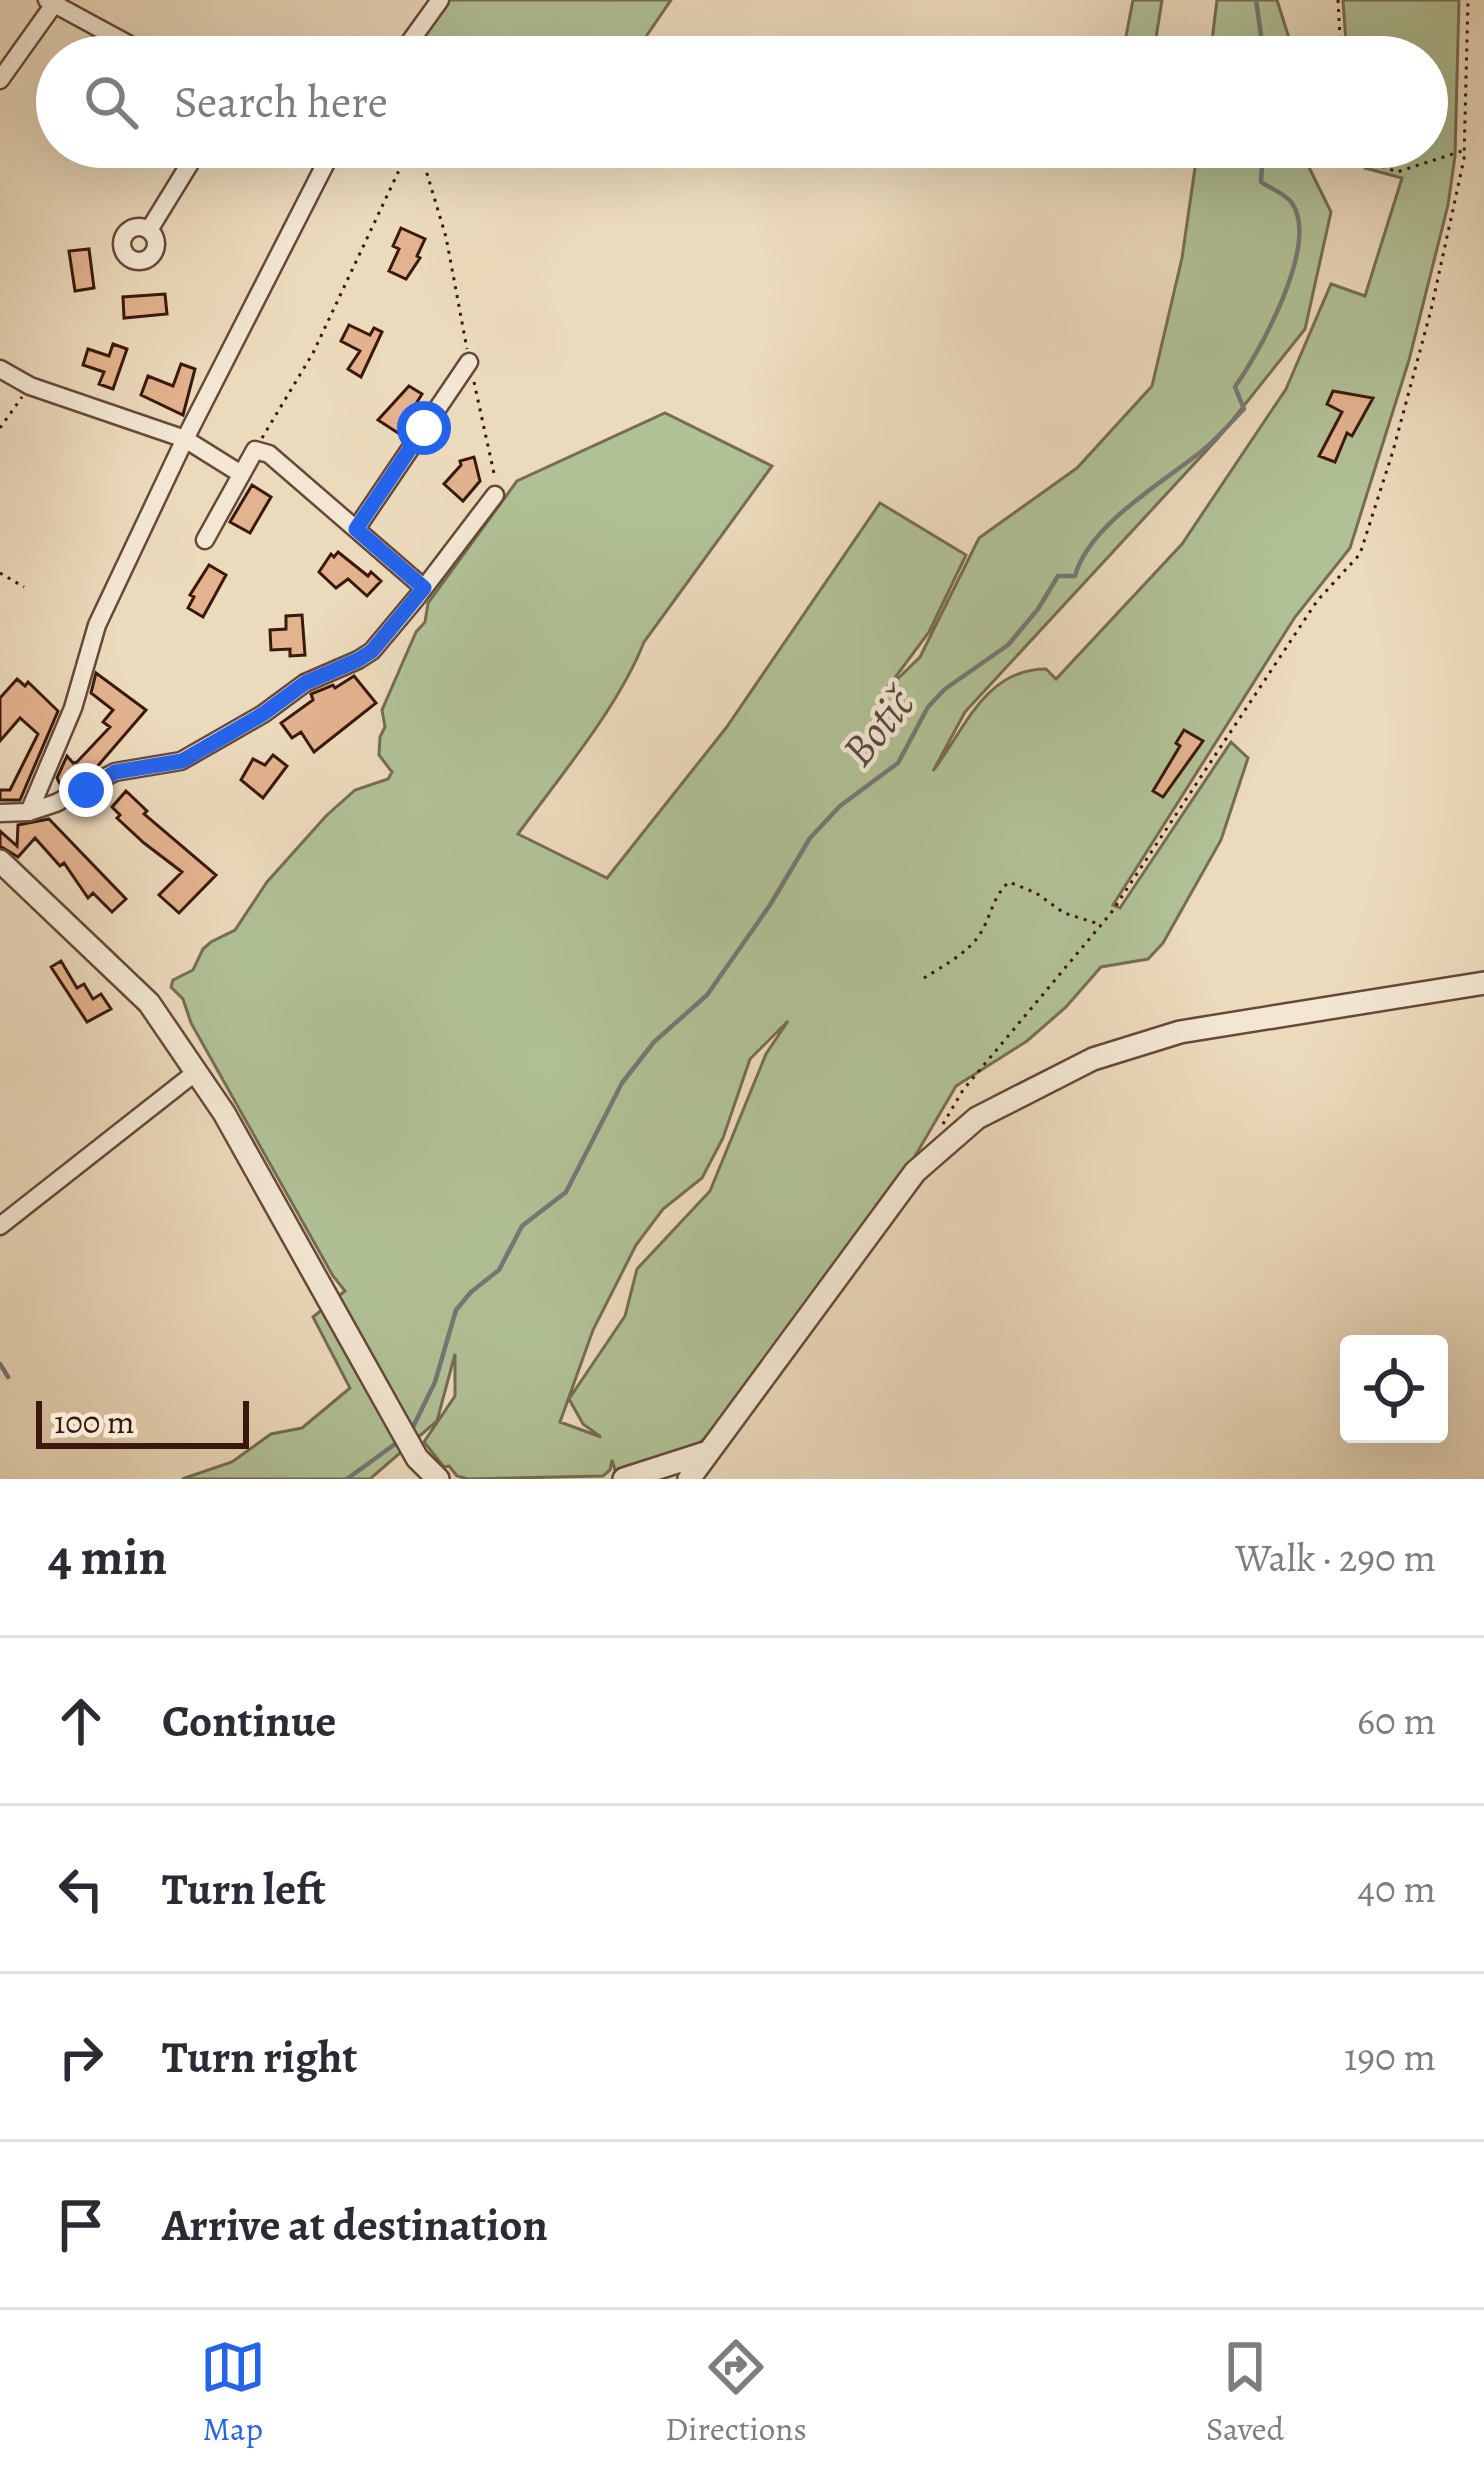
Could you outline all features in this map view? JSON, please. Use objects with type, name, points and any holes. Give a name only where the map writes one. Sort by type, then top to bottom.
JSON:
[{"type":"street","points":[[414,36],[440,0]]},
{"type":"street","points":[[0,80],[52,2],[114,36]]},
{"type":"street","points":[[149,230],[187,168]]},
{"type":"street","points":[[29,812],[73,708],[97,626],[185,439],[323,168]]},
{"type":"street","points":[[356,529],[469,362]]},
{"type":"street","points":[[0,369],[30,386],[185,439],[241,474]]},
{"type":"street","points":[[205,540],[255,450],[269,454],[424,588]]},
{"type":"street","points":[[0,813],[29,812],[86,790],[115,772],[182,761],[263,714],[305,683],[372,651],[495,495]]},
{"type":"street","points":[[0,861],[149,1003],[224,1113],[418,1459],[439,1479]]},
{"type":"street","points":[[689,1479],[916,1172],[977,1118],[1093,1059],[1180,1032],[1484,983]]},
{"type":"street","points":[[0,1226],[196,1072]]},
{"type":"street","points":[[624,1479],[708,1452]]},
{"type":"path","points":[[1338,0],[1340,36]]},
{"type":"path","points":[[939,1131],[963,1090],[1101,925],[1317,601],[1360,554],[1425,330],[1464,150],[1468,0]]},
{"type":"path","points":[[1448,155],[1464,150]]},
{"type":"path","points":[[255,450],[313,353],[400,168]]},
{"type":"path","points":[[425,168],[446,237],[495,471],[495,495]]},
{"type":"path","points":[[0,428],[30,386]]},
{"type":"path","points":[[0,573],[24,587]]},
{"type":"path","points":[[924,978],[980,935],[997,893],[1010,882],[1036,892],[1064,913],[1101,925]]},
{"type":"green space","points":[[443,0],[671,0],[646,36],[423,36]]},
{"type":"green space","points":[[1133,0],[1162,0],[1156,36],[1126,36]]},
{"type":"green space","points":[[1217,0],[1277,0],[1288,36],[1213,36]]},
{"type":"green space","points":[[1343,0],[1459,0],[1455,156],[1448,205],[1409,360],[1350,548],[1295,617],[1113,905],[1120,908],[1231,742],[1248,758],[1221,840],[1163,943],[1148,959],[1101,967],[1027,1041],[956,1086],[904,1175],[725,1417],[699,1444],[615,1470],[612,1460],[603,1476],[468,1479],[444,1467],[424,1442],[455,1396],[455,1354],[437,1421],[370,1479],[182,1479],[232,1462],[271,1434],[302,1428],[350,1388],[313,1317],[345,1291],[191,1023],[183,999],[171,987],[173,980],[193,970],[211,942],[235,930],[267,882],[326,816],[355,790],[388,779],[392,772],[379,755],[385,727],[382,710],[416,632],[425,622],[428,603],[517,481],[665,413],[772,466],[644,642],[604,716],[518,834],[607,878],[726,728],[880,503],[966,555],[929,632],[885,691],[920,657],[979,538],[1077,468],[1152,386],[1182,258],[1195,168],[1309,168],[1331,212],[1305,329],[1219,437],[965,712],[933,771],[992,690],[1025,672],[1046,669],[1056,679],[1182,544],[1286,389],[1331,284],[1365,296],[1402,178],[1365,168],[1448,168],[1448,36],[1346,36]],"holes":[[[788,1021],[766,1054],[710,1191],[637,1269],[625,1316],[569,1399],[583,1424],[601,1437],[560,1422],[593,1330],[636,1245],[663,1209],[702,1178],[723,1138],[750,1059]]]},
{"type":"building","points":[[401,228],[425,239],[420,258],[406,279],[389,271],[399,249],[393,246]]},
{"type":"building","points":[[89,249],[94,288],[75,291],[69,251]]},
{"type":"building","points":[[165,294],[167,314],[124,318],[123,297]]},
{"type":"building","points":[[349,325],[370,335],[374,328],[382,332],[361,377],[348,369],[360,351],[341,341]]},
{"type":"building","points":[[113,344],[127,349],[113,389],[99,384],[104,372],[83,365],[88,349],[109,356]]},
{"type":"building","points":[[181,364],[195,369],[183,415],[141,395],[148,376],[173,386]]},
{"type":"building","points":[[409,386],[422,394],[398,433],[378,420]]},
{"type":"building","points":[[1333,391],[1373,398],[1352,436],[1347,433],[1335,462],[1319,456],[1342,412],[1327,404]]},
{"type":"building","points":[[474,457],[480,481],[463,501],[444,484],[460,461]]},
{"type":"building","points":[[252,485],[271,497],[250,533],[230,522]]},
{"type":"building","points":[[338,552],[381,581],[367,596],[348,579],[336,588],[319,572],[331,554],[334,557]]},
{"type":"building","points":[[209,565],[226,575],[203,617],[188,608],[194,597],[190,595]]},
{"type":"building","points":[[302,615],[305,655],[290,656],[290,649],[271,650],[270,630],[286,629],[286,616]]},
{"type":"building","points":[[96,673],[146,710],[96,768],[61,786],[57,778],[67,756],[77,762],[110,727],[103,722],[113,710],[91,693]]},
{"type":"building","points":[[354,676],[376,703],[314,752],[301,732],[292,738],[281,723],[313,700],[311,694],[335,688]]},
{"type":"building","points":[[17,679],[25,686],[28,682],[58,711],[20,800],[0,800],[0,790],[10,790],[38,734],[20,718],[0,741],[0,698]]},
{"type":"building","points":[[1184,730],[1203,741],[1163,797],[1153,791],[1180,746],[1176,743]]},
{"type":"building","points":[[273,755],[287,766],[263,798],[241,780],[253,759],[265,765]]},
{"type":"building","points":[[126,791],[147,811],[144,814],[216,875],[179,913],[159,895],[182,872],[117,818],[120,815],[112,807]]},
{"type":"building","points":[[49,819],[126,899],[112,912],[93,893],[88,898],[64,863],[60,866],[35,838],[18,857],[0,846],[0,831],[17,846],[18,825]]},
{"type":"building","points":[[61,961],[77,988],[84,984],[93,999],[101,994],[111,1009],[87,1022],[51,967]]},
{"type":"waterway","name":"Botič","points":[[1256,0],[1261,36]]},
{"type":"waterway","name":"Botič","points":[[412,1429],[435,1382],[456,1310],[499,1270],[522,1226],[566,1192],[622,1083],[654,1042],[707,995],[810,838],[840,806],[898,763],[928,707],[945,689],[1008,645],[1058,576],[1075,576],[1083,557],[1111,522],[1209,445],[1244,409],[1235,387],[1283,297],[1298,244],[1299,221],[1292,203],[1261,182],[1262,168]]},
{"type":"waterway","points":[[0,1364],[8,1377]]},
{"type":"waterway","name":"Botič","points":[[347,1479],[395,1444]]},
{"type":"route","points":[[86,790],[115,772],[182,761],[263,714],[305,683],[372,651],[424,588],[356,529],[424,428]]}]
